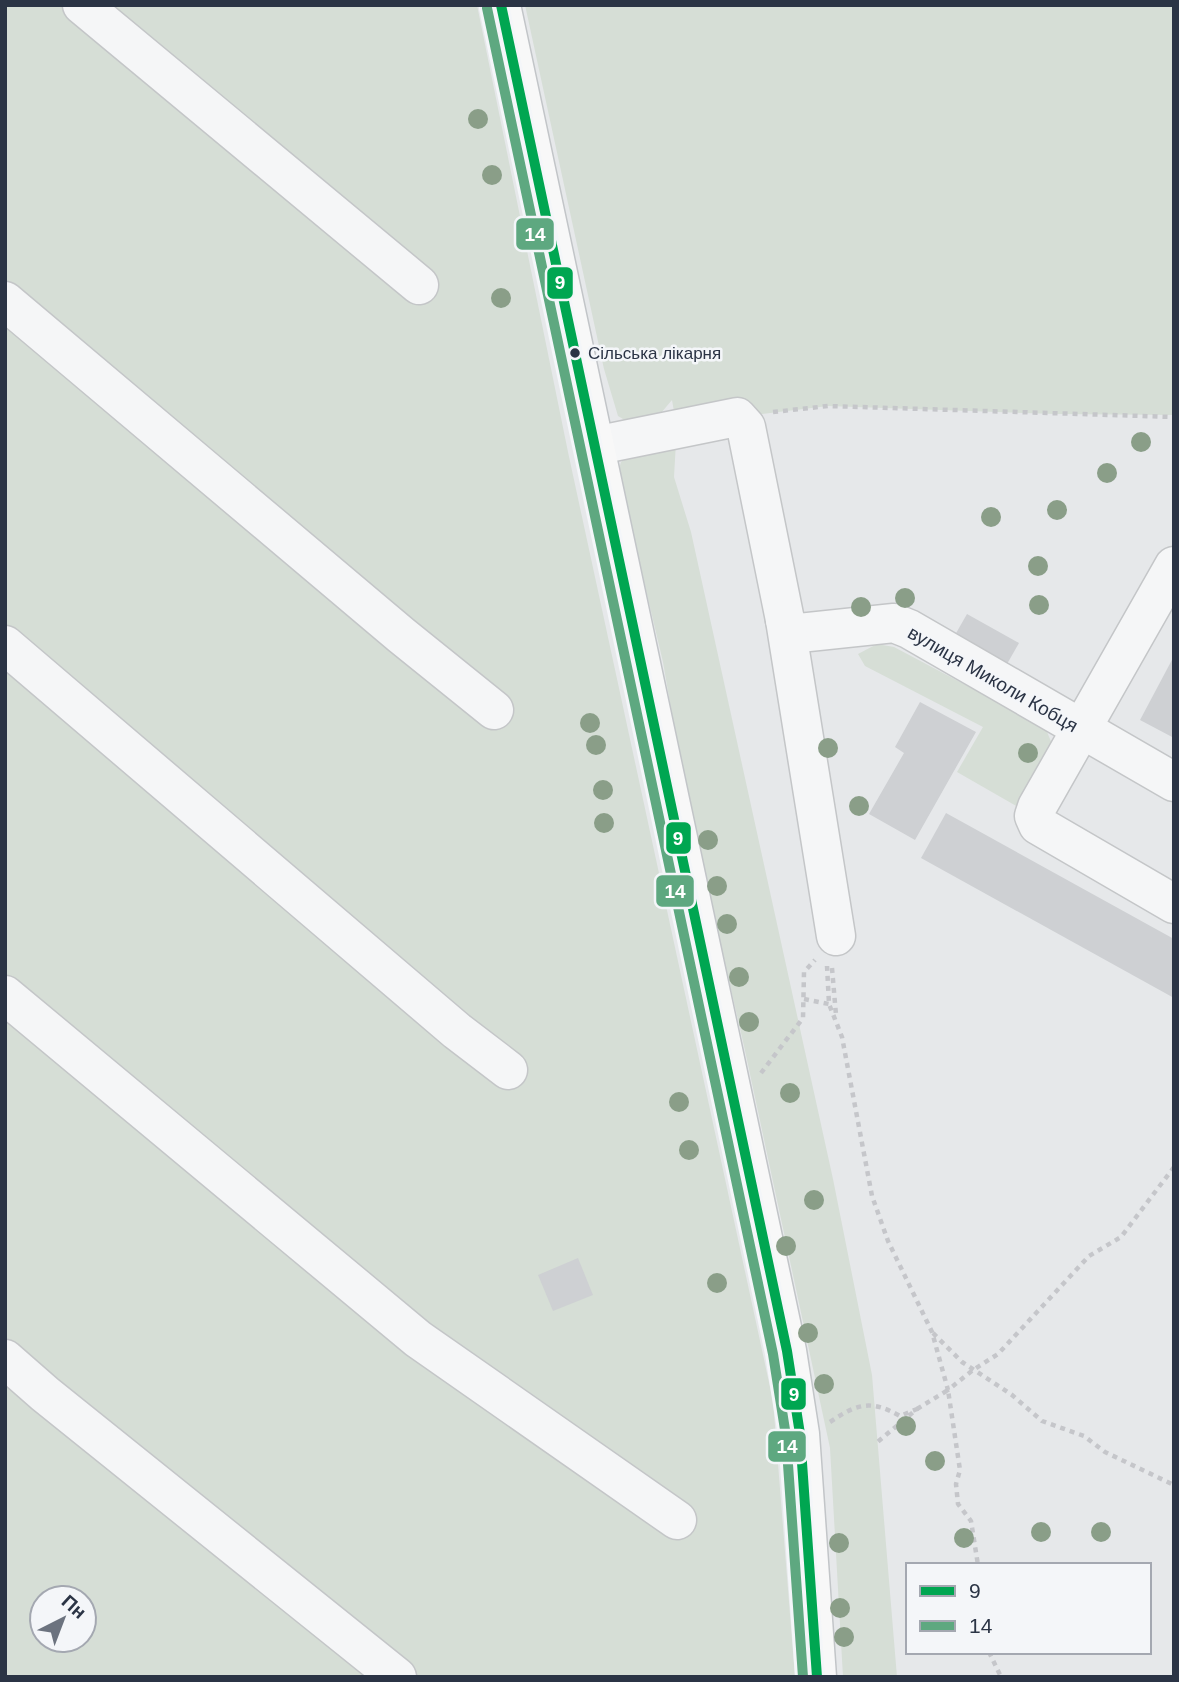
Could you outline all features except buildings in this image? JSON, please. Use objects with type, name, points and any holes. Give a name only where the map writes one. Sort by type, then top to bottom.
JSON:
[{"type":"main road","points":[[501,5],[787,1351],[800,1441],[817,1677]]},
{"type":"street","points":[[82,5],[419,285]]},
{"type":"street","points":[[5,301],[390,626],[494,709]]},
{"type":"street","points":[[594,446],[737,417],[746,427],[785,620],[831,942]]},
{"type":"street","points":[[1174,566],[1034,816],[1038,825],[1174,904]]},
{"type":"street","name":"вулиця Миколи Кобця","points":[[785,620],[790,628],[800,633],[894,623],[909,629],[1174,782]]},
{"type":"street","points":[[5,645],[457,1031],[508,1070]]},
{"type":"street","points":[[5,995],[418,1339],[677,1520]]},
{"type":"street","points":[[5,1359],[397,1677]]},
{"type":"path","points":[[737,417],[828,406],[1174,417]]},
{"type":"path","points":[[735,1106],[803,1018],[804,972],[831,942]]},
{"type":"path","points":[[831,942],[829,1004],[842,1037],[872,1196],[888,1241],[932,1332],[948,1390],[960,1470],[956,1484],[958,1504],[971,1521],[978,1563]]},
{"type":"path","points":[[831,942],[836,1021]]},
{"type":"path","points":[[804,999],[829,1004]]},
{"type":"path","points":[[875,1444],[917,1409],[998,1354],[1089,1256],[1121,1237],[1174,1167]]},
{"type":"path","points":[[932,1332],[962,1362],[1012,1395],[1042,1420],[1084,1437],[1105,1452],[1174,1485]]},
{"type":"path","points":[[800,1441],[854,1407],[884,1407],[900,1416],[917,1409]]},
{"type":"path","points":[[990,1654],[1001,1677]]},
{"type":"shaded area","points":[[5,5],[477,5],[568,452],[773,1401],[795,1677],[5,1677]]},
{"type":"shaded area","points":[[525,5],[1174,5],[1174,415],[828,406],[737,417],[677,429],[672,400],[661,413],[628,422],[618,416],[604,369]]},
{"type":"shaded area","points":[[676,442],[674,477],[691,532],[833,1179],[872,1375],[897,1677],[843,1677],[830,1448],[744,1046],[684,785],[663,662],[618,472],[621,462],[632,454]]},
{"type":"shaded area","points":[[877,644],[894,647],[1045,727],[1055,751],[1025,811],[957,772],[983,727],[865,666],[858,654]]},
{"type":"transit line","name":"9","points":[[501,5],[787,1351],[800,1434],[817,1677]]},
{"type":"transit line","name":"14","points":[[487,8],[773,1354],[786,1436],[803,1677]]},
{"type":"place","name":"Сільська лікарня","points":[[575,353]]}]
